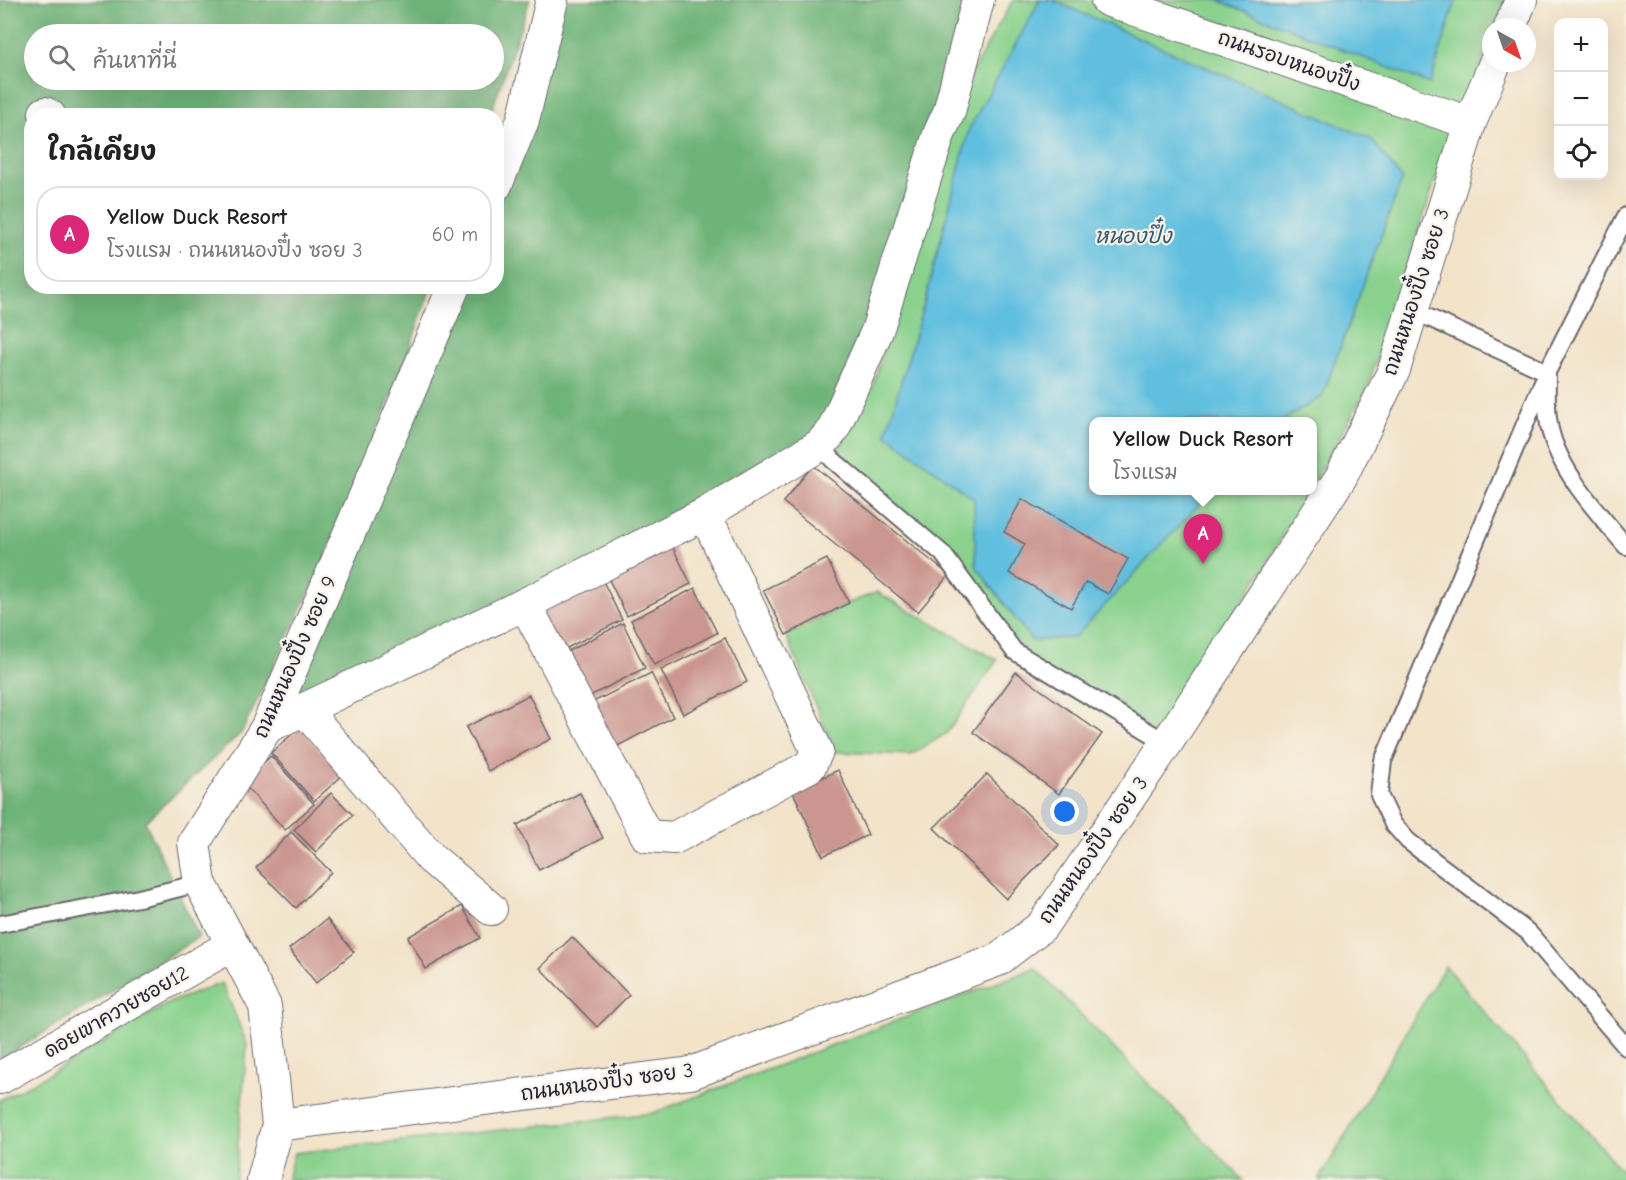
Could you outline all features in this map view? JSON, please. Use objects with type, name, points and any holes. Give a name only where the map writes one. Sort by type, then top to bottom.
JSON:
[{"type":"street","points":[[504,166],[524,120],[552,0]]},
{"type":"street","points":[[267,727],[525,604],[705,514],[820,445],[833,430],[877,331],[939,134],[949,111],[978,0]]},
{"type":"street","name":"ถนนรอบหนองปึ๋ง","points":[[1107,0],[1470,123]]},
{"type":"street","points":[[1513,18],[1521,0]]},
{"type":"street","name":"ถนนหนองปึ๋ง ซอย 3","points":[[278,1125],[691,1073],[998,960],[1042,926],[1168,741],[1341,477],[1394,370],[1470,123],[1491,72]]},
{"type":"street","name":"ถนนหนองปึ๋ง ซอย 9","points":[[278,1125],[266,1006],[200,884],[194,843],[267,727],[451,294]]},
{"type":"street","points":[[525,604],[647,836],[674,838],[810,766],[817,751],[705,514]]},
{"type":"street","points":[[304,709],[431,858],[491,909]]},
{"type":"street","name":"ดอยเขาควายซอย12","points":[[0,1078],[232,945]]},
{"type":"street","points":[[263,1180],[278,1125]]},
{"type":"lane","points":[[1626,216],[1620,242],[1547,372],[1383,761],[1379,795],[1393,824],[1408,841],[1528,932],[1626,1047]]},
{"type":"lane","points":[[1412,310],[1547,372]]},
{"type":"lane","points":[[1547,372],[1548,419],[1554,444],[1579,489],[1626,546]]},
{"type":"lane","points":[[820,445],[833,460],[943,554],[1014,651],[1154,735],[1168,741]]},
{"type":"lane","points":[[0,924],[140,898],[200,884]]},
{"type":"green space","points":[[0,0],[530,0],[504,75],[504,24],[24,24],[24,90],[499,90],[492,108],[24,108],[24,294],[429,294],[403,367],[318,575],[242,732],[145,822],[199,937],[0,1060]]},
{"type":"green space","points":[[552,0],[992,0],[820,445],[267,727],[451,294],[504,294],[504,161]]},
{"type":"green space","name":"หนองปึ๋ง","points":[[1013,0],[1509,0],[1500,18],[1482,18],[1482,66],[1470,123],[1438,172],[1367,389],[1317,476],[1317,417],[1089,417],[1089,495],[1306,495],[1259,576],[1154,735],[1014,651],[943,554],[833,460],[873,387],[949,112]]},
{"type":"green space","points":[[877,592],[997,660],[947,733],[911,755],[835,752],[786,635],[849,603]]},
{"type":"green space","points":[[1445,966],[1626,1176],[1626,1180],[1319,1180]]},
{"type":"green space","points":[[1035,968],[1243,1180],[287,1180],[294,1153],[653,1113]]},
{"type":"green space","points":[[222,983],[247,1044],[235,1180],[0,1180],[0,1100],[37,1081],[171,1002]]},
{"type":"water","name":"หนองปึ๋ง","points":[[1040,0],[1052,0],[1371,139],[1402,179],[1322,397],[1289,417],[1089,417],[1089,495],[1208,495],[1075,637],[1032,641],[976,566],[974,499],[886,434],[926,297],[969,129]]},
{"type":"water","points":[[1217,0],[1456,0],[1430,84]]},
{"type":"building","points":[[813,465],[949,575],[918,612],[783,502]]},
{"type":"building","points":[[1022,499],[1128,559],[1108,594],[1086,582],[1071,608],[1009,573],[1025,544],[1004,532]]},
{"type":"building","points":[[669,540],[691,584],[627,616],[605,572]]},
{"type":"building","points":[[827,559],[849,603],[786,635],[763,590]]},
{"type":"building","points":[[600,575],[622,620],[559,652],[536,607]]},
{"type":"building","points":[[695,588],[717,633],[654,665],[631,620]]},
{"type":"building","points":[[623,623],[645,668],[582,700],[560,655]]},
{"type":"building","points":[[725,638],[747,682],[683,714],[661,670]]},
{"type":"building","points":[[1016,672],[1102,734],[1059,794],[973,732]]},
{"type":"building","points":[[651,673],[673,717],[610,750],[587,705]]},
{"type":"building","points":[[529,695],[551,739],[488,771],[466,727]]},
{"type":"building","points":[[300,727],[343,775],[314,801],[271,753]]},
{"type":"building","points":[[271,756],[314,804],[285,830],[242,782]]},
{"type":"building","points":[[838,770],[868,835],[823,856],[793,792]]},
{"type":"building","points":[[987,774],[1059,845],[1006,899],[934,828]]},
{"type":"building","points":[[331,793],[353,815],[316,852],[294,830]]},
{"type":"building","points":[[580,793],[603,838],[539,870],[517,825]]},
{"type":"building","points":[[291,832],[331,872],[296,908],[256,868]]},
{"type":"building","points":[[462,906],[480,938],[426,969],[408,937]]},
{"type":"building","points":[[327,919],[354,952],[316,983],[289,949]]},
{"type":"building","points":[[572,937],[629,995],[597,1027],[540,968]]},
{"type":"place","name":"Yellow Duck Resort","points":[[1203,564]]}]
